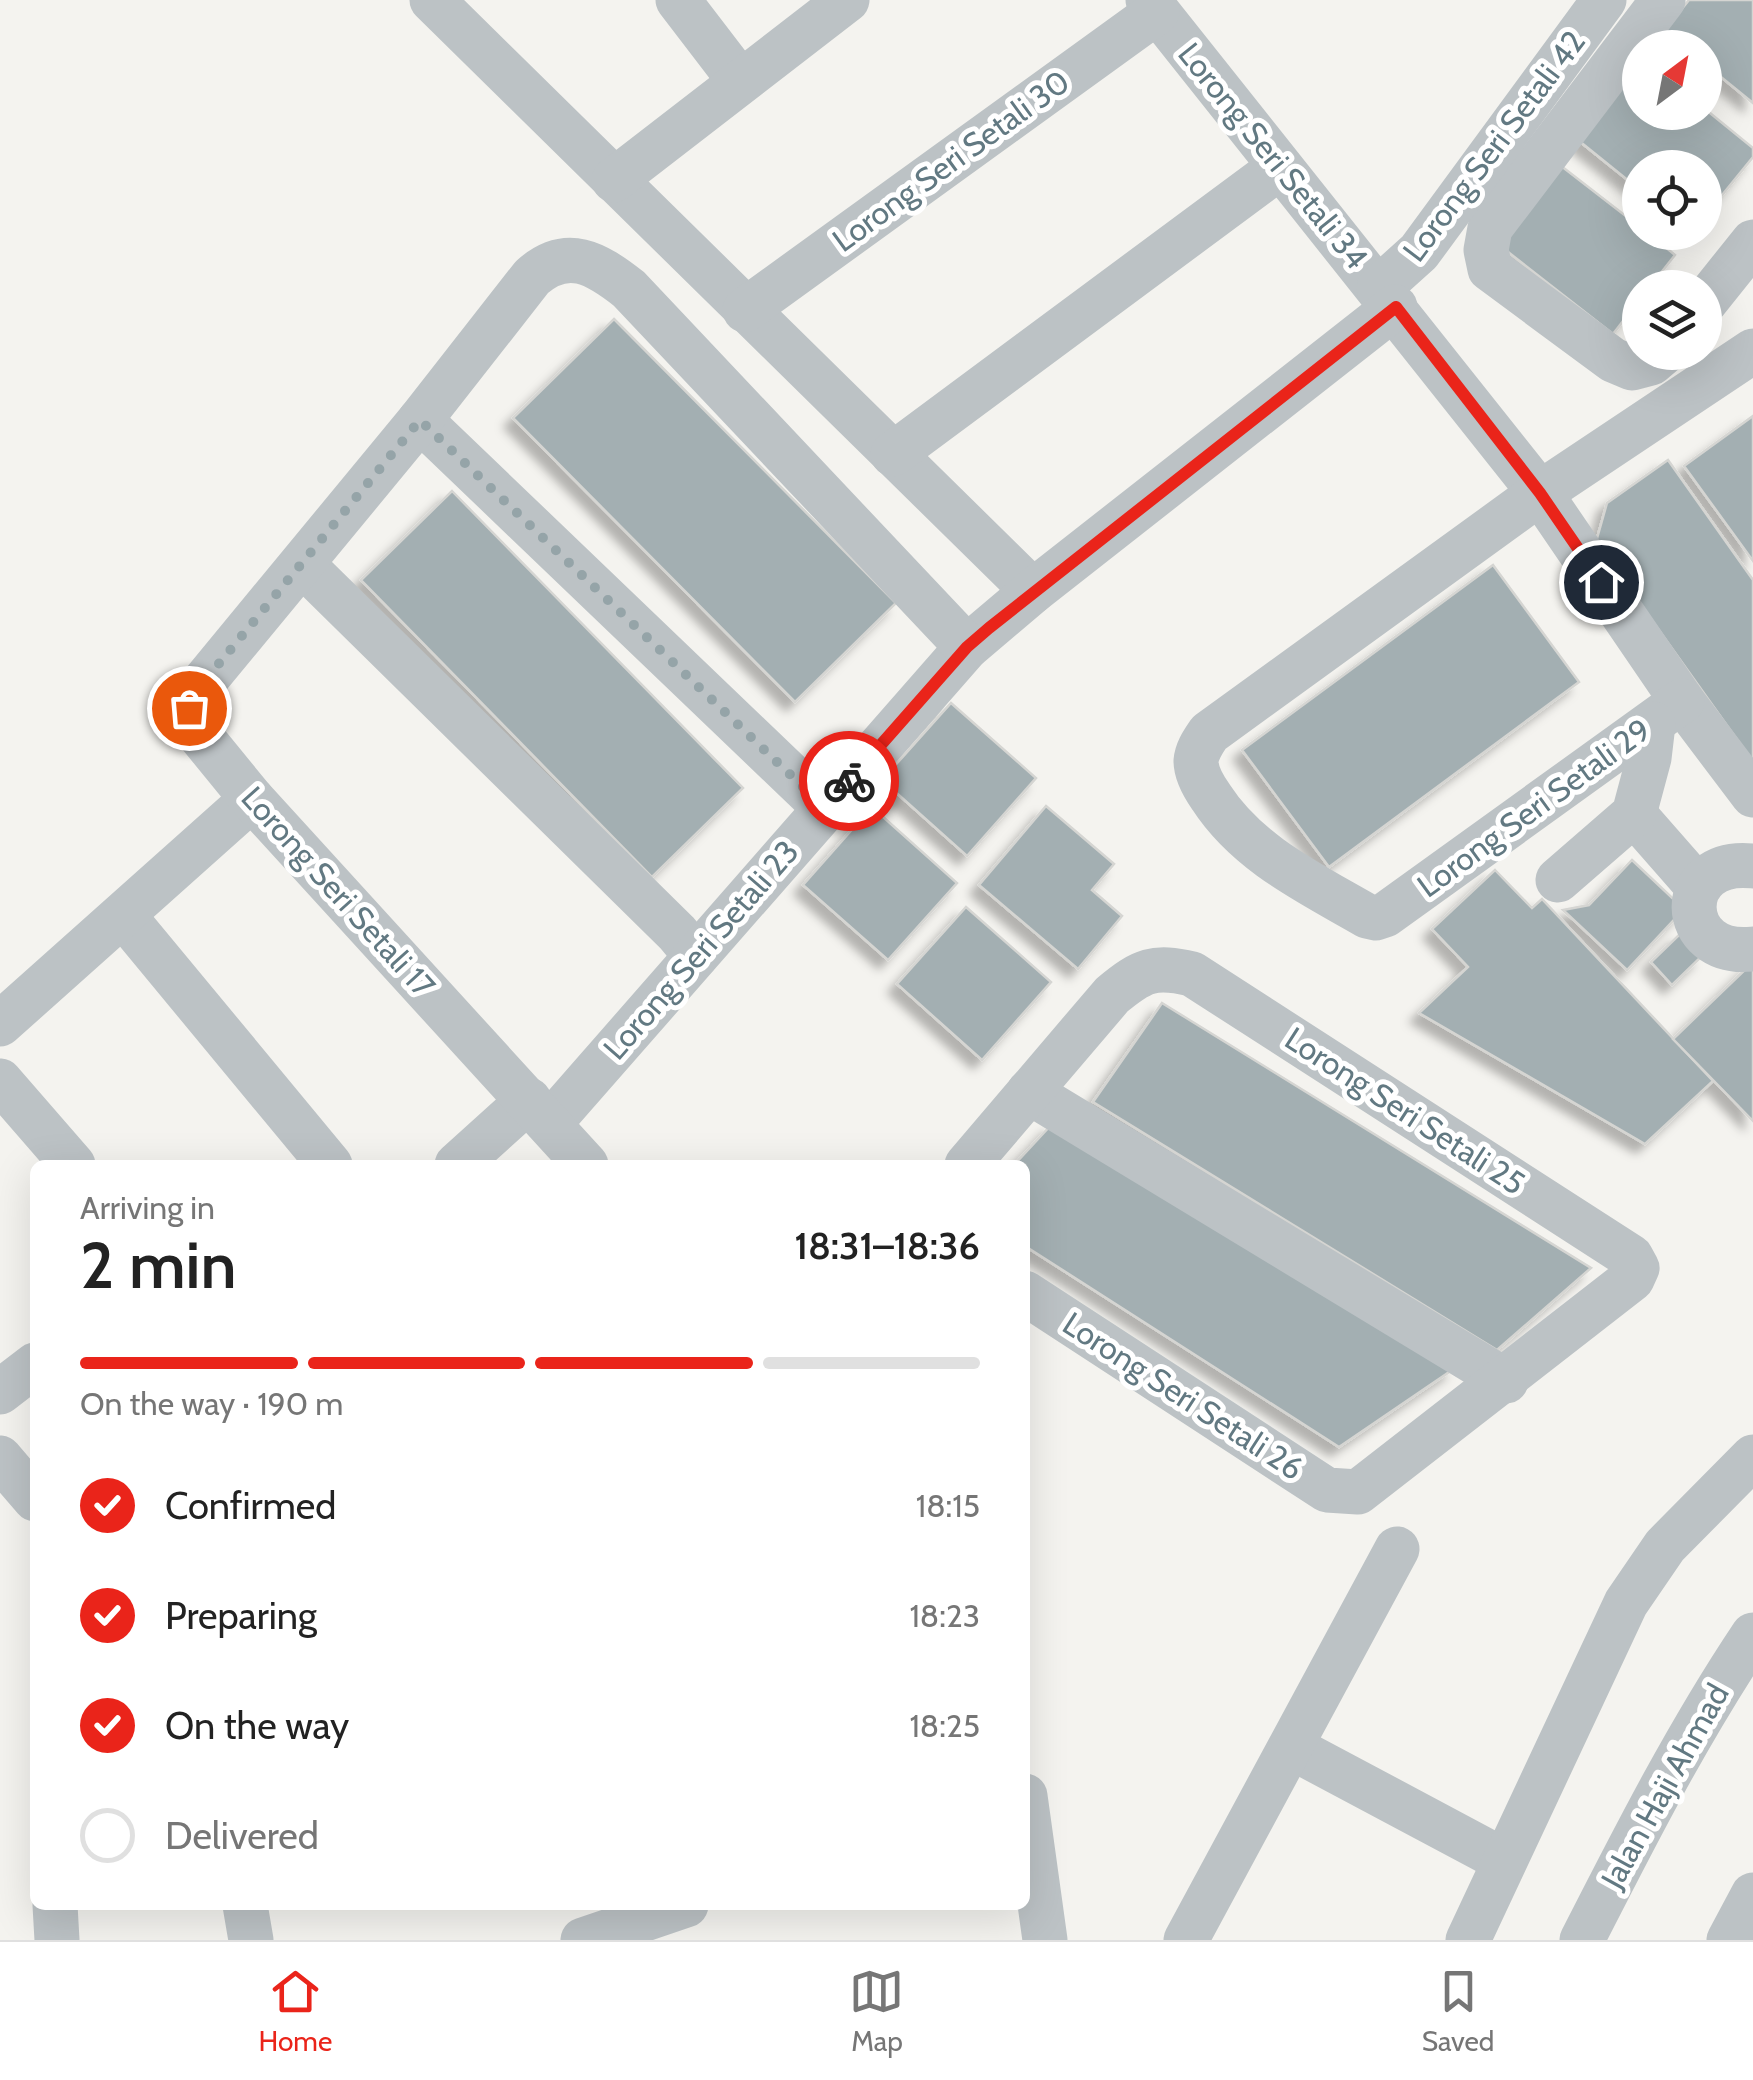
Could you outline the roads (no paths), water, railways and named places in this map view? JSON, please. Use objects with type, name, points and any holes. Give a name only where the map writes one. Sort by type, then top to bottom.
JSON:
[{"type":"street","points":[[432,0],[1033,591]]},
{"type":"street","points":[[678,0],[740,81]]},
{"type":"street","points":[[614,180],[847,0]]},
{"type":"street","name":"Lorong Seri Setali 42","points":[[1387,297],[1604,0]]},
{"type":"street","points":[[1622,364],[1490,270],[1486,250],[1490,228],[1664,0]]},
{"type":"street","name":"Lorong Seri Setali 34","points":[[1153,6],[1540,493],[1667,712],[1753,795]]},
{"type":"street","name":"Lorong Seri Setali 30","points":[[745,310],[1153,6]]},
{"type":"street","points":[[893,454],[1280,167]]},
{"type":"street","points":[[1722,281],[1753,242]]},
{"type":"street","name":"Lorong Seri Setali 17","points":[[582,1160],[252,799],[194,728],[189,708],[198,689],[420,420],[532,277],[547,263],[563,260],[586,262],[629,289],[967,647]]},
{"type":"street","name":"Lorong Seri Setali 23","points":[[466,1160],[539,1112],[696,956],[967,647],[1387,297]]},
{"type":"street","points":[[1540,493],[1747,368]]},
{"type":"street","points":[[420,420],[825,808]]},
{"type":"street","name":"Lorong Seri Setali 29","points":[[1540,493],[1209,733],[1200,746],[1196,763],[1201,782],[1249,843],[1366,916],[1376,918],[1667,712]]},
{"type":"street","points":[[302,564],[696,956]]},
{"type":"street","points":[[1558,880],[1634,814],[1667,712]]},
{"type":"street","points":[[0,1024],[252,799]]},
{"type":"street","points":[[1634,814],[1698,887]]},
{"type":"street","points":[[1753,866],[1732,864],[1712,871],[1698,887],[1693,908],[1699,928],[1713,944],[1733,952],[1753,949]]},
{"type":"street","points":[[122,915],[326,1160]]},
{"type":"street","name":"Lorong Seri Setali 25","points":[[1029,1092],[1112,994],[1136,975],[1164,968],[1192,974],[1631,1257],[1637,1268],[1632,1279],[1506,1381]]},
{"type":"street","points":[[0,1081],[68,1160]]},
{"type":"street","points":[[971,1160],[1029,1092],[1506,1381]]},
{"type":"street","name":"Lorong Seri Setali 26","points":[[1030,1296],[1327,1490],[1343,1494],[1358,1492],[1506,1381]]},
{"type":"street","points":[[1468,1940],[1626,1603],[1666,1546],[1753,1457]]},
{"type":"street","points":[[0,1458],[30,1494]]},
{"type":"street","points":[[1186,1940],[1397,1549]]},
{"type":"street","name":"Jalan Haji Ahmad","points":[[1582,1940],[1636,1833],[1753,1635]]},
{"type":"street","points":[[1290,1747],[1503,1860]]},
{"type":"street","points":[[1030,1830],[1046,1940]]},
{"type":"street","points":[[1728,1940],[1753,1894]]},
{"type":"street","points":[[55,1910],[57,1940]]},
{"type":"street","points":[[246,1910],[251,1940]]},
{"type":"street","points":[[583,1940],[665,1910]]}]
